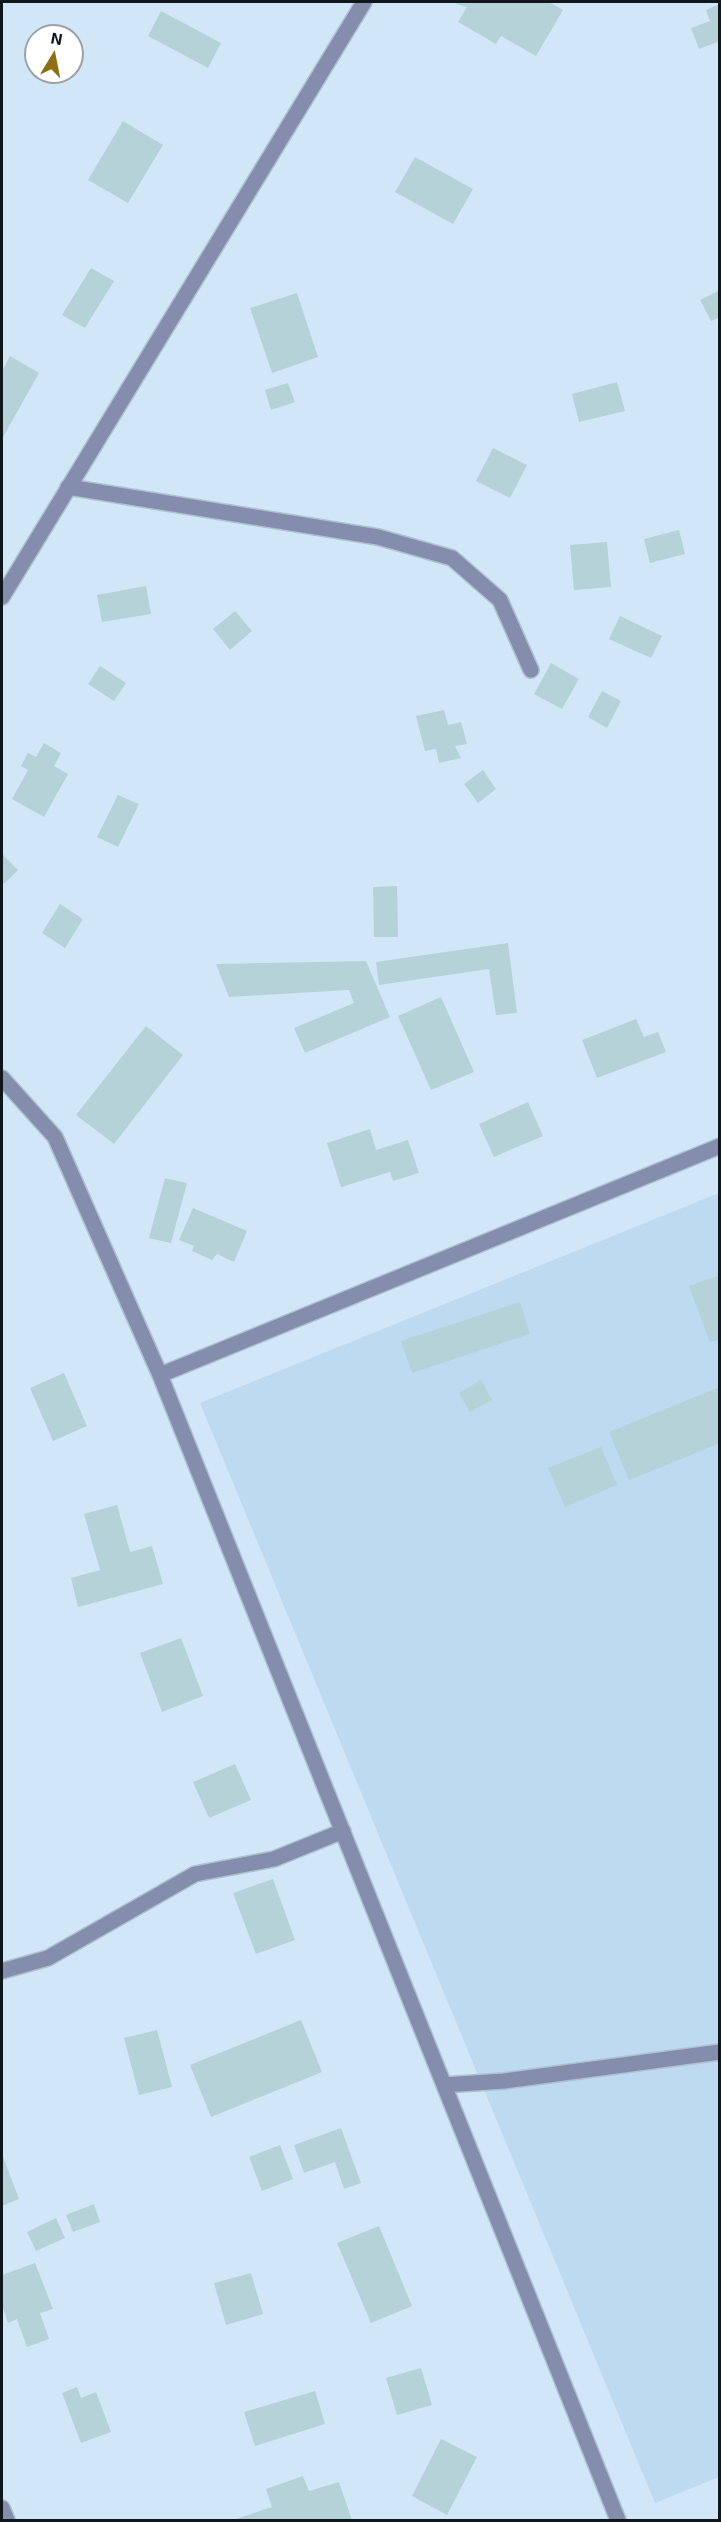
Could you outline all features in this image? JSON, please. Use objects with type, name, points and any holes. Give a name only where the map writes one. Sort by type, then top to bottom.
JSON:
[{"type":"street","points":[[2,597],[364,2]]},
{"type":"street","points":[[68,486],[378,537],[452,558],[500,600],[531,670]]},
{"type":"street","points":[[2,1078],[55,1137],[160,1375],[618,2520]]},
{"type":"street","points":[[160,1375],[720,1146]]},
{"type":"street","points":[[2,1971],[48,1958],[195,1874],[274,1859],[343,1831]]},
{"type":"street","points":[[444,2085],[504,2081],[720,2052]]},
{"type":"street","points":[[2,2508],[7,2520]]},
{"type":"shaded area","points":[[719,1193],[719,2477],[655,2503],[200,1403]]},
{"type":"building","points":[[457,2],[549,2],[563,10],[536,56],[501,36],[496,44],[458,22],[467,7],[456,4]]},
{"type":"building","points":[[720,4],[720,41],[699,49],[691,28],[710,21],[706,10]]},
{"type":"building","points":[[161,11],[221,43],[208,68],[148,36]]},
{"type":"building","points":[[123,121],[163,145],[128,203],[88,180]]},
{"type":"building","points":[[415,157],[473,189],[453,224],[395,192]]},
{"type":"building","points":[[91,268],[114,281],[85,328],[62,315]]},
{"type":"building","points":[[720,290],[720,317],[711,321],[700,300]]},
{"type":"building","points":[[297,293],[318,357],[272,373],[250,308]]},
{"type":"building","points":[[10,356],[39,373],[2,439],[2,371]]},
{"type":"building","points":[[617,382],[625,411],[579,422],[572,394]]},
{"type":"building","points":[[288,383],[295,402],[271,410],[265,390]]},
{"type":"building","points":[[493,448],[527,465],[510,498],[476,481]]},
{"type":"building","points":[[679,530],[685,554],[650,563],[644,539]]},
{"type":"building","points":[[607,542],[611,587],[574,590],[570,545]]},
{"type":"building","points":[[146,586],[151,614],[102,622],[97,595]]},
{"type":"building","points":[[235,611],[252,631],[230,650],[213,629]]},
{"type":"building","points":[[620,616],[662,636],[651,658],[609,639]]},
{"type":"building","points":[[551,663],[579,679],[562,709],[534,694]]},
{"type":"building","points":[[100,666],[126,683],[114,701],[88,684]]},
{"type":"building","points":[[602,691],[621,701],[607,728],[588,717]]},
{"type":"building","points":[[444,710],[448,725],[461,722],[467,744],[455,746],[461,758],[439,763],[436,749],[425,751],[416,716]]},
{"type":"building","points":[[44,743],[61,753],[54,766],[68,774],[44,817],[12,799],[28,770],[21,766],[28,753],[36,757]]},
{"type":"building","points":[[483,770],[496,789],[478,803],[464,784]]},
{"type":"building","points":[[118,795],[139,804],[118,847],[97,837]]},
{"type":"building","points":[[2,854],[18,870],[4,884],[2,881]]},
{"type":"building","points":[[397,886],[398,937],[374,937],[373,887]]},
{"type":"building","points":[[60,904],[83,919],[65,948],[42,933]]},
{"type":"building","points":[[508,943],[517,1013],[496,1015],[489,969],[379,985],[376,962]]},
{"type":"building","points":[[366,961],[390,1017],[305,1053],[294,1028],[354,1003],[349,990],[229,997],[216,964]]},
{"type":"building","points":[[441,997],[474,1072],[431,1090],[398,1016]]},
{"type":"building","points":[[636,1019],[644,1037],[658,1032],[666,1052],[597,1078],[582,1040]]},
{"type":"building","points":[[146,1026],[183,1055],[114,1144],[76,1115]]},
{"type":"building","points":[[528,1102],[543,1136],[494,1157],[479,1124]]},
{"type":"building","points":[[370,1129],[376,1150],[408,1140],[419,1173],[393,1181],[390,1172],[341,1187],[327,1143]]},
{"type":"building","points":[[165,1178],[187,1183],[171,1243],[149,1238]]},
{"type":"building","points":[[193,1208],[247,1231],[234,1262],[217,1254],[212,1260],[192,1251],[194,1246],[179,1240]]},
{"type":"building","points":[[720,1275],[720,1339],[710,1342],[689,1286]]},
{"type":"building","points":[[520,1302],[530,1334],[412,1373],[401,1341]]},
{"type":"building","points":[[64,1373],[87,1426],[53,1441],[30,1388]]},
{"type":"building","points":[[481,1380],[492,1400],[470,1412],[459,1393]]},
{"type":"building","points":[[720,1387],[720,1443],[629,1480],[609,1432]]},
{"type":"building","points":[[601,1447],[617,1485],[565,1507],[548,1468]]},
{"type":"building","points":[[117,1505],[130,1552],[152,1546],[163,1584],[78,1607],[71,1578],[100,1570],[84,1514]]},
{"type":"building","points":[[181,1638],[203,1696],[162,1712],[140,1653]]},
{"type":"building","points":[[235,1764],[251,1800],[209,1818],[193,1782]]},
{"type":"building","points":[[273,1879],[295,1940],[256,1954],[233,1893]]},
{"type":"building","points":[[301,2020],[322,2072],[211,2117],[190,2065]]},
{"type":"building","points":[[157,2030],[172,2087],[139,2095],[124,2038]]},
{"type":"building","points":[[341,2128],[361,2183],[344,2189],[335,2162],[304,2173],[294,2145]]},
{"type":"building","points":[[280,2145],[293,2179],[262,2191],[249,2157]]},
{"type":"building","points":[[2,2154],[19,2199],[2,2206]]},
{"type":"building","points":[[94,2204],[100,2222],[73,2232],[66,2215]]},
{"type":"building","points":[[56,2218],[65,2238],[36,2251],[27,2232]]},
{"type":"building","points":[[379,2226],[412,2306],[371,2323],[337,2243]]},
{"type":"building","points":[[35,2263],[53,2309],[40,2313],[49,2339],[27,2347],[17,2319],[8,2323],[2,2305],[2,2275]]},
{"type":"building","points":[[251,2273],[263,2314],[226,2325],[214,2283]]},
{"type":"building","points":[[421,2368],[432,2405],[397,2415],[386,2378]]},
{"type":"building","points":[[77,2387],[81,2398],[96,2392],[111,2432],[81,2443],[62,2393]]},
{"type":"building","points":[[315,2391],[325,2424],[255,2446],[244,2412]]},
{"type":"building","points":[[441,2439],[477,2457],[447,2515],[412,2496]]},
{"type":"building","points":[[303,2476],[309,2491],[339,2482],[352,2520],[233,2520],[272,2507],[266,2489]]}]
